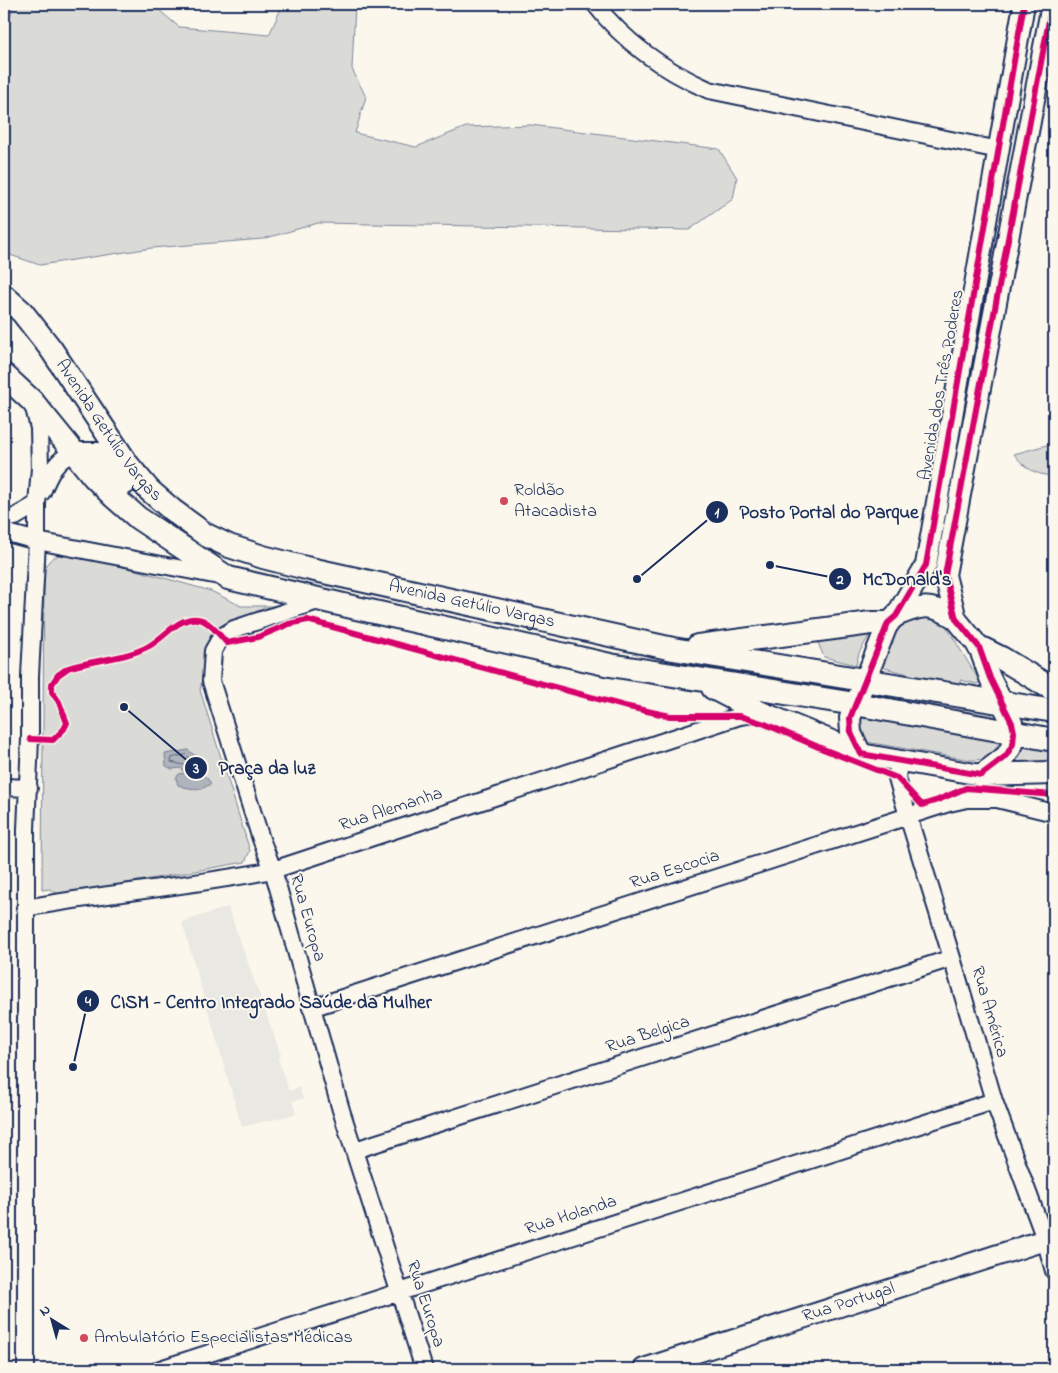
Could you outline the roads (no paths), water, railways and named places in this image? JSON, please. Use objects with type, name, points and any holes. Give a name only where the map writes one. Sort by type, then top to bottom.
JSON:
[{"type":"main road","name":"Avenida Getúlio Vargas","points":[[4,296],[22,312],[51,349],[128,465],[149,490],[206,535],[228,546],[306,568],[673,649],[1054,711]]},
{"type":"main road","name":"Avenida Getúlio Vargas","points":[[4,375],[32,401],[94,477],[138,518],[228,578],[610,665],[855,704],[1054,740]]},
{"type":"main road","points":[[75,454],[101,454],[132,491],[179,529],[206,535]]},
{"type":"main road","points":[[673,649],[892,619]]},
{"type":"main road","points":[[979,647],[1054,690]]},
{"type":"main road","points":[[690,678],[761,713],[861,754]]},
{"type":"main road","points":[[981,775],[1054,773]]},
{"type":"street","points":[[595,4],[611,24],[646,55],[687,80],[709,90],[999,150]]},
{"type":"street","name":"Avenida dos Três Poderes","points":[[861,754],[851,733],[850,718],[892,619],[926,565],[1024,4]]},
{"type":"street","name":"Avenida dos Três Poderes","points":[[1014,732],[1012,723],[990,678],[979,647],[956,619],[945,574],[1052,4]]},
{"type":"street","points":[[26,1369],[26,830],[30,676],[40,468],[40,441],[32,401]]},
{"type":"street","points":[[4,520],[15,517],[37,504],[48,476],[57,464],[71,454],[75,454]]},
{"type":"street","name":"Avenida Getúlio Vargas","points":[[4,532],[37,542],[228,578]]},
{"type":"street","name":"Rua Europa","points":[[321,600],[234,629],[221,637],[213,651],[211,681],[260,839],[273,870],[341,1110],[424,1369]]},
{"type":"street","points":[[892,619],[914,609],[931,606],[941,609],[956,619]]},
{"type":"street","name":"Rua Alemanha","points":[[25,908],[146,889],[228,879],[273,870],[740,716],[761,713]]},
{"type":"street","points":[[861,754],[981,775],[1006,756],[1013,744],[1014,732]]},
{"type":"street","name":"Rua América","points":[[899,761],[897,778],[994,1101],[1050,1238],[1054,1271]]},
{"type":"street","points":[[4,787],[28,788]]},
{"type":"street","name":"Rua Escocia","points":[[311,1008],[949,803],[967,799],[997,799],[1054,813]]},
{"type":"street","name":"Rua Belgica","points":[[355,1150],[952,958]]},
{"type":"street","name":"Rua Holanda","points":[[160,1369],[994,1101]]},
{"type":"street","name":"Rua Portugal","points":[[644,1369],[1050,1238]]},
{"type":"water","points":[[188,750],[194,755],[200,756],[203,760],[202,765],[192,769],[194,774],[201,773],[211,784],[201,789],[178,785],[176,778],[179,774],[185,773],[181,768],[172,769],[166,766],[165,754]]},
{"type":"place","name":"Roldão Atacadista","points":[[504,501]]},
{"type":"place","name":"McDonald's","points":[[770,565]]},
{"type":"place","name":"Posto Portal do Parque","points":[[637,579]]},
{"type":"place","name":"Praça da luz","points":[[124,707]]},
{"type":"place","name":"CISM - Centro Integrado Saúde da Mulher","points":[[73,1067]]},
{"type":"place","name":"Ambulatório Especialistas Médicas","points":[[84,1338]]}]
